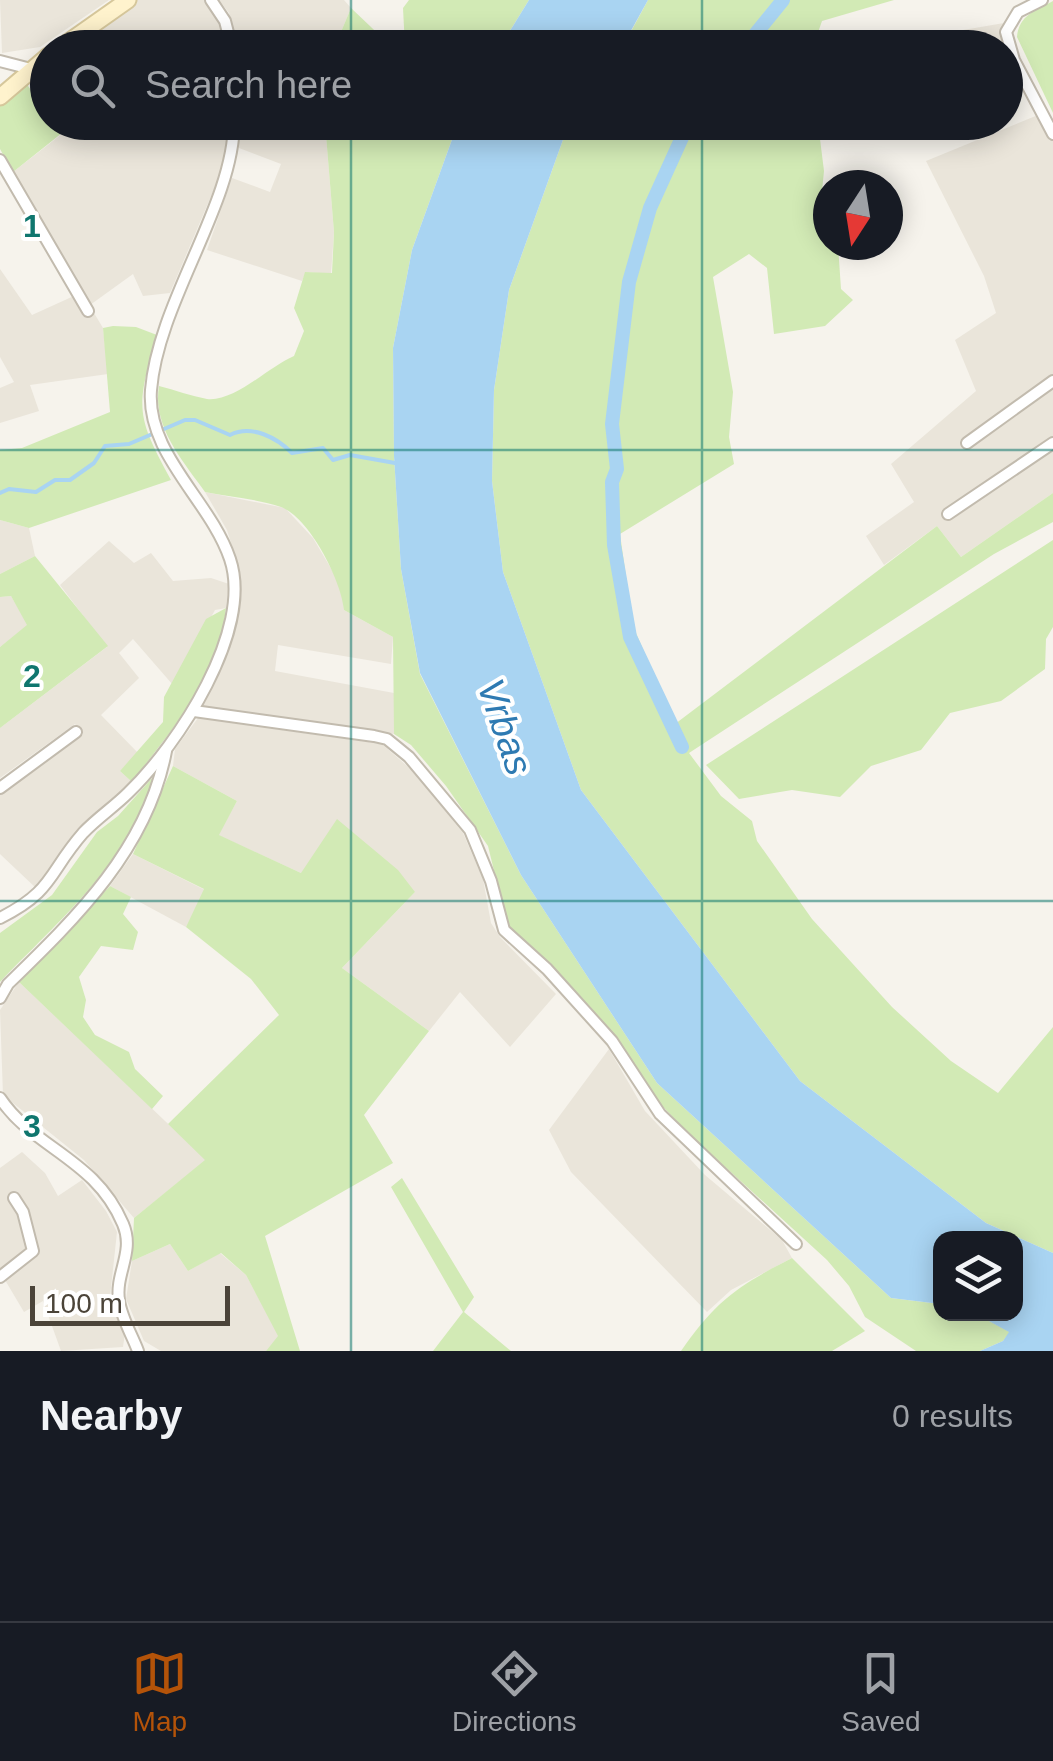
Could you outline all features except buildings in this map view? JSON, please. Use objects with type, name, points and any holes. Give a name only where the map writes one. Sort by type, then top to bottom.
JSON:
[{"type":"street","points":[[86,30],[128,0]]},
{"type":"street","points":[[211,0],[227,30]]},
{"type":"street","points":[[1007,30],[1018,12],[1042,0]]},
{"type":"street","points":[[0,61],[30,69]]},
{"type":"street","points":[[0,97],[30,70]]},
{"type":"street","points":[[1023,77],[1053,134]]},
{"type":"street","points":[[0,918],[26,905],[52,881],[80,837],[128,794],[166,747],[194,711],[228,630],[234,574],[211,518],[156,430],[151,386],[180,288],[227,170],[231,140]]},
{"type":"street","points":[[0,160],[88,311]]},
{"type":"street","points":[[968,443],[1053,381]]},
{"type":"street","points":[[948,514],[1053,443]]},
{"type":"street","points":[[194,711],[374,736],[387,740],[409,757],[470,830],[491,881],[504,930],[547,969],[612,1041],[639,1088],[660,1114],[796,1244]]},
{"type":"street","points":[[0,788],[76,732]]},
{"type":"street","points":[[0,998],[112,874],[151,806],[166,747]]},
{"type":"street","points":[[0,1098],[20,1120],[90,1174],[123,1223],[129,1245],[119,1300],[138,1351]]},
{"type":"street","points":[[0,1277],[32,1251],[23,1212],[14,1198]]},
{"type":"shaded area","points":[[0,0],[109,0],[65,30],[30,30],[30,49],[2,53]]},
{"type":"shaded area","points":[[137,0],[204,0],[221,30],[95,30]]},
{"type":"shaded area","points":[[219,0],[344,0],[351,8],[342,30],[233,30],[229,13]]},
{"type":"shaded area","points":[[1004,23],[1006,30],[963,30]]},
{"type":"shaded area","points":[[1038,115],[1053,135],[1053,493],[961,557],[937,526],[884,565],[866,536],[914,502],[891,464],[976,391],[955,340],[996,313],[984,276],[926,161],[977,140],[1023,140],[1023,121]]},
{"type":"shaded area","points":[[54,140],[227,140],[223,168],[170,293],[143,296],[133,274],[90,305],[13,172]]},
{"type":"shaded area","points":[[239,140],[326,140],[334,232],[331,274],[306,272],[302,281],[207,250],[232,178],[270,192],[281,164],[239,148]]},
{"type":"shaded area","points":[[0,269],[32,315],[76,295],[86,316],[94,313],[103,328],[108,374],[30,385],[39,411],[0,423],[0,388],[14,382],[0,357]]},
{"type":"shaded area","points":[[205,492],[285,508],[313,538],[342,587],[344,610],[393,637],[391,664],[278,645],[275,671],[394,693],[394,734],[202,706],[235,625],[238,597],[237,562],[227,530]]},
{"type":"shaded area","points":[[0,520],[29,528],[35,556],[0,574]]},
{"type":"shaded area","points":[[109,541],[134,563],[151,553],[173,581],[211,578],[229,584],[226,608],[215,610],[173,685],[133,639],[119,653],[139,678],[101,715],[138,753],[120,771],[132,782],[79,828],[36,888],[0,854],[0,794],[83,734],[75,724],[0,778],[0,728],[107,647],[60,585]]},
{"type":"shaded area","points":[[11,596],[28,625],[0,647],[0,597]]},
{"type":"shaded area","points":[[198,718],[382,744],[414,772],[463,833],[483,879],[491,923],[556,994],[510,1047],[460,992],[429,1031],[342,968],[415,892],[301,873],[218,835],[237,801],[173,766],[175,749]]},
{"type":"shaded area","points":[[133,854],[205,890],[186,927],[110,886]]},
{"type":"shaded area","points":[[19,982],[206,1160],[134,1218],[84,1160],[3,1095],[0,1010]]},
{"type":"shaded area","points":[[609,1049],[645,1111],[705,1175],[782,1240],[792,1258],[731,1290],[707,1312],[571,1172],[549,1130]]},
{"type":"shaded area","points":[[22,1152],[45,1173],[58,1196],[82,1180],[117,1232],[110,1297],[125,1333],[123,1347],[61,1351],[43,1301],[24,1312],[5,1280],[0,1284],[0,1168]]},
{"type":"shaded area","points":[[170,1244],[188,1271],[220,1253],[246,1275],[279,1336],[266,1351],[161,1351],[144,1341],[126,1299],[132,1261]]},
{"type":"green space","points":[[409,0],[529,0],[510,30],[404,30],[403,8]]},
{"type":"green space","points":[[648,0],[894,0],[822,21],[819,30],[632,30]]},
{"type":"green space","points":[[1053,1],[1053,113],[1023,50],[1023,30],[1018,30],[1035,11]]},
{"type":"green space","points":[[351,8],[374,30],[342,30]]},
{"type":"green space","points":[[26,83],[30,89],[30,140],[53,140],[13,172],[0,149],[0,105]]},
{"type":"green space","points":[[326,140],[452,140],[412,250],[393,348],[401,569],[420,674],[521,875],[657,1083],[891,1298],[933,1303],[933,1321],[989,1321],[1010,1332],[1003,1341],[980,1351],[916,1351],[865,1317],[849,1286],[827,1260],[688,1133],[645,1088],[603,1023],[507,924],[488,846],[446,786],[411,745],[394,734],[393,637],[344,610],[323,552],[292,513],[272,504],[205,492],[179,456],[160,416],[159,386],[201,398],[218,398],[240,390],[294,356],[304,331],[294,308],[305,272],[332,273],[334,232]]},
{"type":"green space","points":[[563,140],[820,140],[824,170],[813,170],[813,260],[839,260],[841,289],[853,300],[825,326],[774,334],[767,268],[749,254],[713,277],[733,392],[729,437],[734,464],[620,534],[633,626],[675,724],[937,526],[961,557],[1053,493],[1053,522],[994,554],[689,753],[721,796],[752,821],[757,841],[812,919],[892,1007],[951,1061],[998,1093],[1053,1027],[1053,1253],[1023,1240],[1023,1231],[1004,1231],[986,1223],[800,1081],[581,790],[503,572],[492,481],[494,390],[509,290]]},
{"type":"green space","points":[[136,327],[157,335],[145,379],[143,410],[151,440],[171,480],[29,528],[0,520],[0,450],[22,448],[110,412],[103,328]]},
{"type":"green space","points":[[1053,540],[1053,627],[1046,639],[1045,669],[1001,701],[950,713],[921,750],[871,766],[840,797],[792,790],[739,799],[706,765]]},
{"type":"green space","points":[[35,556],[108,646],[0,728],[0,647],[27,625],[11,596],[0,597],[0,574]]},
{"type":"green space","points":[[226,608],[222,633],[204,679],[132,782],[120,771],[163,722],[164,697],[206,619]]},
{"type":"green space","points":[[173,766],[237,801],[219,835],[301,873],[337,819],[398,870],[415,892],[342,968],[429,1031],[364,1115],[393,1163],[265,1236],[300,1351],[266,1351],[278,1336],[246,1275],[221,1253],[188,1271],[170,1244],[132,1261],[134,1218],[205,1160],[168,1124],[279,1015],[251,979],[186,927],[204,889],[133,854]]},
{"type":"green space","points":[[153,777],[128,836],[110,863],[0,982],[0,933],[52,895],[97,832],[118,816]]},
{"type":"green space","points":[[110,886],[131,897],[123,914],[138,932],[133,950],[101,946],[79,977],[86,1000],[83,1017],[95,1035],[129,1052],[135,1069],[163,1096],[152,1109],[19,982]]},
{"type":"green space","points":[[402,1178],[474,1297],[464,1312],[511,1351],[433,1351],[463,1312],[391,1187]]},
{"type":"green space","points":[[792,1258],[865,1331],[832,1351],[681,1351],[729,1296]]},
{"type":"water","points":[[529,0],[648,0],[631,30],[510,30]]},
{"type":"water","name":"Vrbas","points":[[452,140],[563,140],[509,290],[494,390],[492,481],[503,572],[581,790],[800,1081],[986,1223],[1004,1231],[933,1231],[933,1303],[891,1298],[657,1083],[521,875],[420,673],[401,569],[393,348],[412,250]]},
{"type":"water","points":[[1023,1240],[1053,1253],[1053,1351],[980,1351],[1003,1341],[1009,1332],[989,1321],[1023,1321]]},
{"type":"waterway","points":[[759,30],[783,0]]},
{"type":"waterway","points":[[681,140],[650,208],[629,282],[612,424],[617,469],[612,482],[614,545],[630,637],[682,747]]},
{"type":"waterway","points":[[0,493],[9,489],[36,492],[55,480],[70,480],[94,463],[105,446],[129,444],[185,420],[195,420],[230,435],[247,431],[264,434],[292,453],[323,448],[333,460],[350,455],[395,463]]}]
